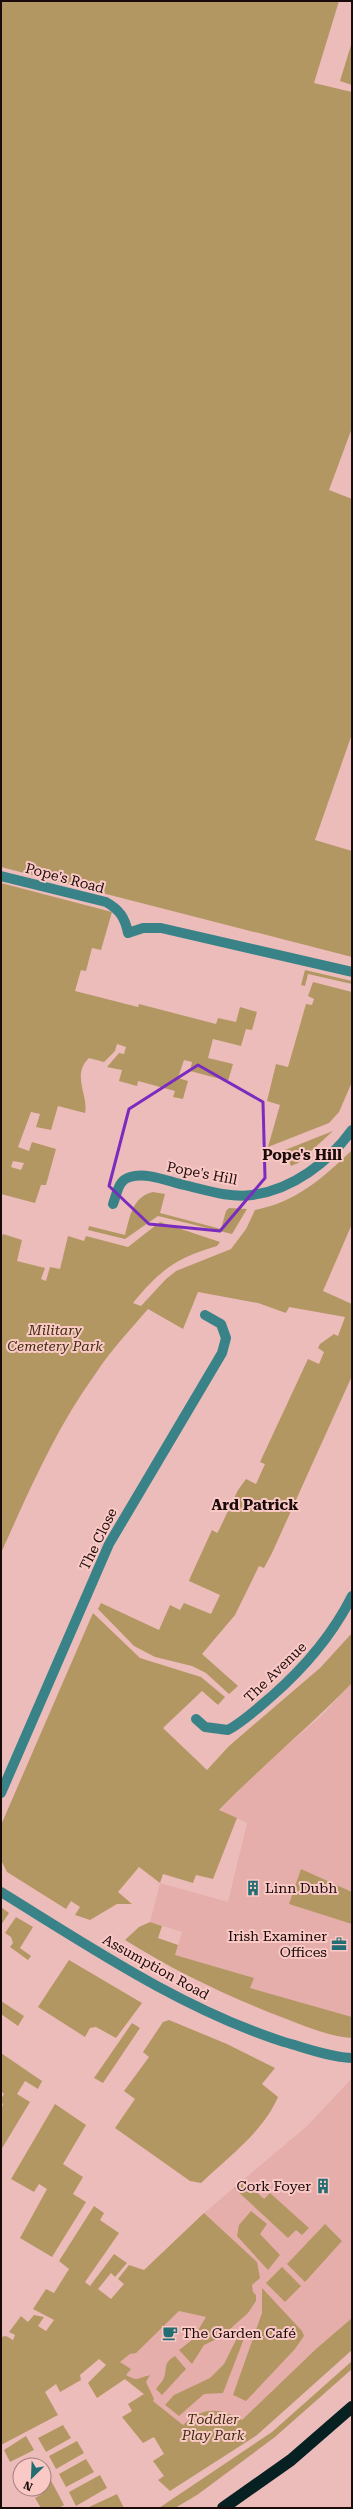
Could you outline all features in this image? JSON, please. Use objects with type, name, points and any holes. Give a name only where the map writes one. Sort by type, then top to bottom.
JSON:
[{"type":"highway","points":[[223,2508],[291,2460],[352,2407]]},
{"type":"street","name":"Pope's Road","points":[[1,876],[106,902],[117,908],[126,920],[128,933],[143,928],[161,928],[352,972]]},
{"type":"street","name":"Pope's Hill","points":[[114,1204],[120,1185],[129,1177],[149,1176],[232,1195],[252,1195],[275,1190],[299,1179],[325,1160],[352,1130]]},
{"type":"street","name":"The Close","points":[[1,1793],[109,1544],[222,1354],[226,1338],[221,1324],[205,1316]]},
{"type":"street","name":"The Avenue","points":[[196,1719],[205,1727],[228,1730],[249,1716],[310,1661],[336,1625],[352,1596]]},
{"type":"street","name":"Assumption Road","points":[[1,1892],[134,1973],[192,2004],[266,2036],[325,2053],[352,2058]]},
{"type":"highlighted area","points":[[198,1065],[263,1102],[265,1178],[220,1231],[149,1224],[109,1186],[129,1109]]},
{"type":"shaded area","name":"Linn Dubh","points":[[352,1683],[352,2038],[306,2027],[262,2010],[171,1967],[182,1932],[150,1922],[160,1883],[228,1902],[247,1823],[219,1811],[264,1765],[320,1717]]},
{"type":"shaded area","points":[[352,2078],[352,2318],[323,2344],[217,2452],[123,2378],[131,2369],[120,2362],[130,2354],[136,2352],[179,2311],[206,2317],[252,2285],[257,2262],[204,2213],[307,2126]]},
{"type":"green space","points":[[1,1],[339,1],[314,83],[352,92],[352,428],[329,490],[352,499],[352,734],[315,840],[352,851],[352,957],[1,867]]},
{"type":"green space","points":[[352,45],[352,85],[340,81]]},
{"type":"green space","points":[[1,883],[112,912],[101,950],[92,948],[86,971],[81,970],[75,991],[138,1007],[139,1004],[216,1024],[218,1018],[236,1022],[240,1007],[257,1012],[252,1030],[246,1029],[241,1046],[213,1039],[208,1058],[233,1064],[228,1081],[190,1071],[192,1062],[184,1060],[178,1078],[188,1081],[183,1099],[173,1097],[175,1091],[138,1081],[137,1086],[119,1081],[122,1070],[107,1067],[119,1053],[124,1054],[126,1047],[117,1044],[115,1051],[104,1062],[89,1058],[81,1071],[86,1106],[85,1113],[58,1106],[51,1130],[36,1127],[40,1114],[31,1112],[18,1147],[29,1151],[32,1142],[56,1149],[46,1185],[41,1185],[35,1203],[1,1194]],"holes":[[[13,1161],[24,1163],[21,1170],[11,1167]]]},
{"type":"green space","points":[[305,970],[352,981],[352,984],[308,974],[305,986],[301,985]]},
{"type":"green space","points":[[313,982],[352,992],[352,1082],[339,1112],[329,1123],[268,1147],[280,1105],[267,1101],[276,1064],[288,1067],[306,1004],[312,1005],[314,999],[308,996]]},
{"type":"green space","points":[[333,1131],[298,1163],[291,1166],[285,1150]]},
{"type":"green space","name":"Military Cemetery Park","points":[[352,1150],[352,1224],[323,1291],[352,1304],[352,1376],[264,1568],[259,1566],[235,1615],[202,1654],[238,1686],[229,1694],[206,1673],[192,1666],[155,1657],[134,1646],[98,1609],[101,1603],[159,1630],[170,1605],[180,1610],[184,1603],[211,1614],[220,1595],[189,1581],[190,1578],[212,1530],[217,1533],[219,1530],[238,1490],[246,1479],[256,1484],[265,1464],[260,1462],[308,1359],[319,1364],[324,1352],[318,1348],[320,1344],[334,1334],[338,1336],[345,1317],[289,1307],[286,1313],[258,1303],[198,1292],[183,1329],[148,1309],[108,1356],[68,1416],[44,1460],[1,1553],[1,1239],[3,1234],[22,1240],[17,1261],[45,1268],[41,1279],[46,1281],[50,1267],[60,1269],[68,1236],[84,1241],[86,1236],[128,1247],[160,1222],[220,1242],[217,1246],[190,1255],[161,1274],[133,1303],[141,1306],[166,1279],[176,1271],[231,1249],[246,1229],[255,1210],[283,1201],[308,1188]]},
{"type":"green space","points":[[153,1192],[165,1194],[160,1213],[221,1229],[226,1211],[229,1208],[247,1209],[232,1234],[158,1216],[125,1239],[88,1230],[89,1226],[125,1235],[136,1203],[140,1198]]},
{"type":"green space","points":[[93,1613],[140,1658],[201,1677],[225,1697],[218,1705],[202,1691],[163,1728],[207,1770],[229,1746],[320,1668],[352,1633],[352,1683],[219,1810],[237,1818],[213,1879],[196,1875],[193,1883],[163,1874],[160,1883],[139,1867],[118,1892],[132,1904],[117,1904],[90,1920],[75,1915],[80,1907],[71,1901],[66,1909],[7,1872],[1,1860],[1,1825]]},
{"type":"green space","points":[[301,1869],[352,1892],[352,1924],[289,1904]]},
{"type":"green space","points":[[1,1907],[9,1913],[1,1925]]},
{"type":"green space","points":[[16,1917],[33,1927],[20,1948],[31,1956],[28,1960],[10,1947],[13,1943],[11,1937],[5,1933]]},
{"type":"green space","points":[[150,1922],[162,1926],[158,1938],[178,1945],[175,1955],[254,1978],[250,1988],[352,2017],[352,2038],[336,2036],[319,2031],[245,2002],[184,1974],[125,1940],[139,1927]]},
{"type":"green space","points":[[69,1960],[142,2003],[116,2038],[96,2027],[90,2028],[85,2037],[38,2007]]},
{"type":"green space","points":[[1,2001],[24,2016],[18,2026],[1,2014]]},
{"type":"green space","points":[[169,2020],[227,2044],[275,2068],[262,2084],[278,2097],[271,2110],[244,2144],[201,2183],[190,2181],[115,2128],[135,2099],[124,2091],[149,2057],[143,2052],[163,2022]]},
{"type":"green space","points":[[132,2023],[140,2028],[103,2083],[94,2078]]},
{"type":"green space","points":[[1,2053],[42,2081],[38,2089],[25,2081],[17,2094],[30,2102],[1,2150],[1,2108],[3,2105],[1,2099],[4,2094],[1,2091]]},
{"type":"green space","points":[[55,2104],[86,2125],[63,2164],[83,2177],[73,2194],[86,2202],[52,2257],[20,2238],[47,2189],[39,2184],[34,2192],[11,2179]]},
{"type":"green space","points":[[244,2180],[264,2199],[270,2193],[309,2228],[302,2235],[296,2230],[288,2238],[234,2188]]},
{"type":"green space","name":"Toddler Play Park","points":[[94,2206],[104,2213],[100,2220],[119,2233],[85,2282],[90,2286],[114,2254],[127,2263],[115,2277],[111,2273],[98,2289],[111,2299],[124,2284],[118,2279],[129,2265],[144,2270],[204,2213],[257,2262],[260,2278],[252,2285],[253,2292],[256,2295],[256,2301],[248,2313],[221,2337],[204,2345],[192,2364],[179,2350],[192,2340],[206,2317],[179,2311],[136,2353],[130,2354],[120,2362],[131,2369],[126,2375],[130,2377],[138,2379],[150,2375],[146,2382],[154,2399],[153,2401],[183,2425],[197,2415],[211,2411],[226,2413],[242,2420],[316,2349],[352,2318],[352,2350],[257,2435],[170,2491],[158,2480],[164,2476],[153,2461],[164,2454],[154,2437],[143,2443],[122,2417],[132,2411],[128,2404],[144,2394],[125,2379],[97,2398],[88,2383],[106,2365],[99,2359],[80,2375],[81,2380],[60,2392],[56,2384],[45,2392],[58,2415],[1,2445],[1,2337],[6,2336],[13,2340],[15,2335],[9,2332],[21,2316],[28,2322],[34,2315],[44,2317],[38,2326],[46,2331],[54,2320],[33,2309],[46,2289],[54,2293],[69,2269],[59,2261]]},
{"type":"green space","points":[[251,2211],[267,2224],[260,2234],[280,2255],[268,2270],[237,2236],[239,2225]]},
{"type":"green space","points":[[325,2224],[342,2241],[305,2282],[287,2264]]},
{"type":"green space","points":[[282,2267],[301,2286],[285,2302],[266,2283]]},
{"type":"green space","points":[[262,2288],[302,2331],[304,2336],[295,2349],[246,2401],[233,2395],[262,2313]]},
{"type":"green space","points":[[243,2326],[246,2328],[245,2336],[223,2393],[204,2394],[179,2416],[165,2405],[174,2395],[210,2378],[224,2364]]},
{"type":"green space","points":[[175,2356],[186,2369],[162,2395],[156,2389],[164,2378],[168,2361]]},
{"type":"green space","points":[[352,2361],[352,2369],[275,2437],[197,2495],[175,2508],[159,2508],[272,2432]]},
{"type":"green space","points":[[63,2425],[71,2438],[46,2452],[38,2438]]},
{"type":"green space","points":[[26,2436],[34,2450],[20,2457],[12,2457],[12,2461],[10,2462],[4,2450]]},
{"type":"green space","points":[[77,2441],[84,2453],[56,2469],[52,2462],[52,2457],[49,2456]]},
{"type":"green space","points":[[86,2459],[94,2472],[66,2487],[59,2474]]},
{"type":"green space","points":[[100,2475],[107,2488],[76,2506],[69,2492]]},
{"type":"green space","points":[[52,2482],[64,2505],[59,2508],[41,2508],[35,2498],[52,2497]]},
{"type":"green space","points":[[117,2494],[124,2508],[87,2508]]},
{"type":"place","name":"Linn Dubh","points":[[253,1888]]},
{"type":"place","name":"Irish Examiner Offices","points":[[339,1944]]},
{"type":"place","name":"Cork Foyer","points":[[323,2186]]},
{"type":"place","name":"The Garden Café","points":[[170,2333]]},
{"type":"district","name":"Pope's Hill","points":[[302,1155]]},
{"type":"district","name":"Ard Patrick","points":[[255,1505]]}]
